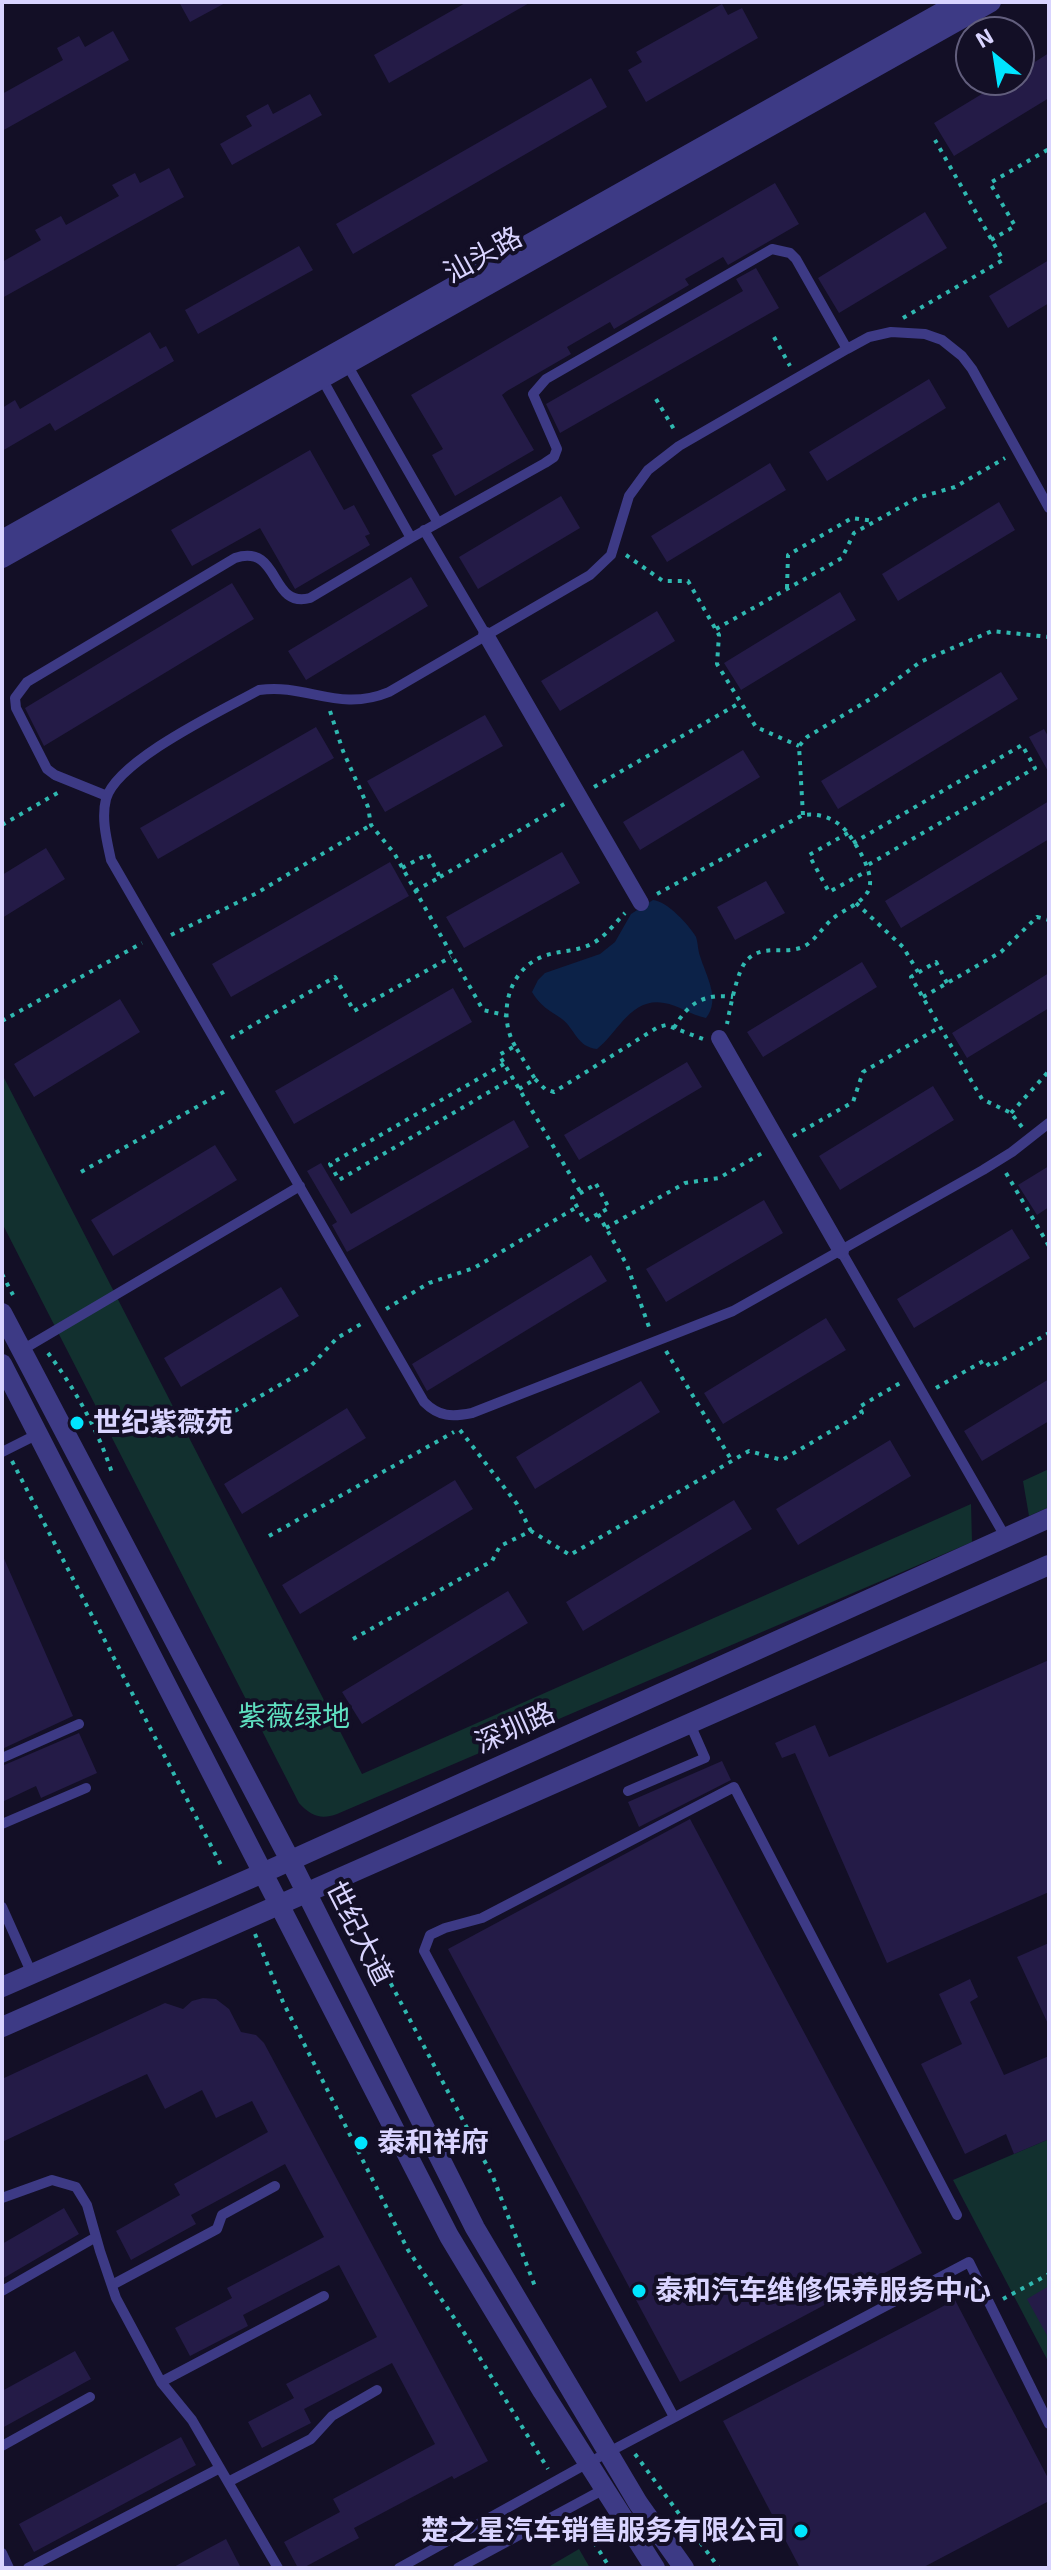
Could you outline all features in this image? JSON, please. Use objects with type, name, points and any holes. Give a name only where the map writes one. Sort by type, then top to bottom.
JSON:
[{"type":"street","name":"汕头路","points":[[343,357],[960,2]]},
{"type":"street","name":"汕头路","points":[[2,540],[318,371],[991,2]]},
{"type":"street","name":"汕头路","points":[[2,558],[318,371]]},
{"type":"street","points":[[486,635],[641,903]]},
{"type":"street","points":[[719,1038],[841,1251]]},
{"type":"street","name":"世纪大道","points":[[8,1306],[475,2228],[624,2479],[684,2568]]},
{"type":"street","name":"世纪大道","points":[[2,1364],[449,2236],[655,2568]]},
{"type":"street","name":"深圳路","points":[[2,1987],[265,1872],[1049,1518]]},
{"type":"street","points":[[2,2027],[1049,1565]]},
{"type":"lane","points":[[107,796],[47,769],[20,721],[15,698],[27,682],[235,558],[257,556],[265,562],[286,594],[301,600],[310,598],[554,457],[557,449],[554,439],[533,394],[546,379],[772,249],[790,253],[796,259],[847,349]]},
{"type":"lane","points":[[1049,508],[972,369],[953,347],[925,334],[891,332],[869,337],[682,444],[648,470],[629,496],[611,555],[590,575],[380,696],[354,701],[274,688],[259,690],[142,757],[122,775],[107,796],[106,836],[111,860],[424,1402],[433,1412],[446,1416],[472,1413],[733,1311],[999,1161],[1049,1123]]},
{"type":"lane","points":[[343,357],[438,523]]},
{"type":"lane","points":[[318,371],[411,538]]},
{"type":"lane","points":[[424,530],[486,635]]},
{"type":"lane","points":[[30,1345],[300,1186]]},
{"type":"lane","points":[[841,1251],[1006,1538]]},
{"type":"lane","points":[[4,1450],[38,1434]]},
{"type":"lane","points":[[2,1758],[79,1724]]},
{"type":"lane","points":[[628,1791],[705,1758],[690,1724]]},
{"type":"lane","points":[[674,2417],[424,1951],[430,1935],[482,1918],[734,1787],[957,2215]]},
{"type":"lane","points":[[2,1824],[86,1788]]},
{"type":"lane","points":[[2,1907],[32,1974]]},
{"type":"lane","points":[[2,2198],[52,2180],[76,2187],[87,2205],[112,2285],[161,2382],[192,2420],[277,2565],[263,2568]]},
{"type":"lane","points":[[112,2285],[217,2229],[222,2215],[275,2186]]},
{"type":"lane","points":[[2,2291],[96,2237]]},
{"type":"lane","points":[[399,2568],[608,2452],[969,2262],[1049,2424]]},
{"type":"lane","points":[[161,2382],[324,2296]]},
{"type":"lane","points":[[228,2482],[311,2439],[332,2416],[377,2390]]},
{"type":"lane","points":[[2,2446],[90,2397]]},
{"type":"lane","points":[[28,2568],[220,2468]]},
{"type":"lane","points":[[458,2568],[624,2479]]},
{"type":"lane","points":[[2,2553],[9,2568]]},
{"type":"path","points":[[869,337],[1003,260],[935,140]]},
{"type":"path","points":[[991,240],[1015,226],[990,183],[1049,149]]},
{"type":"path","points":[[774,337],[797,377]]},
{"type":"path","points":[[656,399],[682,444]]},
{"type":"path","points":[[716,629],[842,558],[854,533],[917,498],[955,487],[1017,450]]},
{"type":"path","points":[[787,588],[788,555],[852,518],[875,521]]},
{"type":"path","points":[[614,546],[663,581],[688,581],[719,635],[717,664],[756,727],[799,746]]},
{"type":"path","points":[[803,815],[799,746],[807,737],[877,695],[920,662],[992,631],[1049,637]]},
{"type":"path","points":[[325,698],[343,751],[368,807],[371,825],[394,853],[483,1010],[505,1015]]},
{"type":"path","points":[[848,833],[809,855],[829,892],[1035,768],[1022,745],[853,843]]},
{"type":"path","points":[[2,825],[75,783]]},
{"type":"path","points":[[803,815],[822,815],[832,819],[848,833],[867,868],[871,885],[866,895],[842,911],[802,948],[769,949],[751,956],[743,964],[726,1030],[719,1038],[708,1041],[666,1025],[658,1027],[554,1092],[545,1089],[535,1079],[515,1046],[508,1033],[505,1015],[513,985],[534,961],[544,956],[582,949],[627,911],[803,815]]},
{"type":"path","points":[[2,1021],[156,938],[255,894],[371,825]]},
{"type":"path","points":[[402,868],[428,854],[440,877],[415,891]]},
{"type":"path","points":[[856,903],[903,947],[918,973]]},
{"type":"path","points":[[923,997],[1001,952],[1037,917],[1049,920]]},
{"type":"path","points":[[218,1045],[335,977],[354,1011],[451,957]]},
{"type":"path","points":[[947,983],[936,962],[911,977],[982,1099],[1011,1113],[1031,1138]]},
{"type":"path","points":[[674,1028],[684,1013],[698,1002],[715,994],[734,997]]},
{"type":"path","points":[[515,1046],[499,1055],[581,1193]]},
{"type":"path","points":[[504,1064],[330,1164],[339,1180],[513,1078]]},
{"type":"path","points":[[1011,1113],[1049,1071]]},
{"type":"path","points":[[519,1089],[535,1079]]},
{"type":"path","points":[[81,1172],[240,1083]]},
{"type":"path","points":[[999,1161],[1049,1246]]},
{"type":"path","points":[[596,1184],[609,1208],[585,1221],[572,1198],[581,1193],[596,1184]]},
{"type":"path","points":[[226,1416],[309,1368],[337,1338],[429,1283],[474,1268],[577,1207]]},
{"type":"path","points":[[598,1214],[627,1265],[656,1340],[732,1461]]},
{"type":"path","points":[[2,1274],[8,1306]]},
{"type":"path","points":[[924,1395],[985,1360],[990,1367],[1049,1333]]},
{"type":"path","points":[[30,1345],[67,1379],[103,1448],[116,1487]]},
{"type":"path","points":[[269,1536],[459,1429],[517,1504],[531,1531],[570,1555],[749,1451],[782,1460],[862,1413],[859,1407],[913,1376]]},
{"type":"path","points":[[4,1450],[232,1886]]},
{"type":"path","points":[[353,1639],[492,1561],[500,1546],[531,1531]]},
{"type":"path","points":[[337,1880],[493,2177],[539,2294]]},
{"type":"path","points":[[249,1919],[283,2002],[408,2250],[467,2337],[556,2481]]},
{"type":"path","points":[[991,2306],[1049,2274]]},
{"type":"path","points":[[627,2442],[719,2568]]},
{"type":"path","points":[[572,2507],[610,2568]]},
{"type":"green space","name":"紫薇绿地","points":[[2,1074],[362,1774],[971,1504],[972,1542],[337,1814],[321,1817],[312,1814],[299,1803],[2,1223]]},
{"type":"green space","points":[[1049,1469],[1049,1507],[1029,1516],[1023,1481]]},
{"type":"green space","points":[[1049,2139],[1049,2363],[953,2180]]},
{"type":"green space","points":[[579,2549],[590,2568],[550,2566]]},
{"type":"water","points":[[653,900],[671,909],[696,937],[711,987],[710,1011],[706,1018],[664,1003],[642,1006],[597,1049],[590,1048],[532,992],[545,973],[600,954],[615,942],[631,914]]},
{"type":"building","points":[[179,2],[227,2],[190,22]]},
{"type":"building","points":[[467,2],[531,2],[389,83],[374,55]]},
{"type":"building","points":[[722,4],[728,15],[742,8],[758,38],[646,102],[628,70],[642,62],[636,52]]},
{"type":"building","points":[[113,31],[129,60],[2,131],[2,94],[63,60],[57,48],[79,36],[85,47]]},
{"type":"building","points":[[1049,53],[1049,98],[954,156],[934,123],[979,96],[1035,96],[1035,62]]},
{"type":"building","points":[[591,78],[607,107],[353,254],[336,224]]},
{"type":"building","points":[[310,94],[322,115],[232,165],[220,144],[252,126],[246,116],[268,104],[273,114]]},
{"type":"building","points":[[169,168],[184,197],[2,298],[2,262],[41,240],[35,230],[61,216],[66,225],[119,196],[112,185],[135,173],[140,183]]},
{"type":"building","points":[[775,183],[799,224],[728,265],[723,257],[685,279],[689,285],[614,329],[610,322],[567,347],[571,354],[507,391],[502,395],[534,450],[455,496],[432,455],[443,449],[411,395]]},
{"type":"building","points":[[925,212],[947,248],[839,313],[818,278]]},
{"type":"building","points":[[299,246],[313,270],[198,334],[185,310]]},
{"type":"building","points":[[1049,260],[1049,303],[1008,328],[989,296]]},
{"type":"building","points":[[756,268],[779,308],[560,433],[546,404],[743,291],[736,279]]},
{"type":"building","points":[[150,332],[160,349],[166,346],[174,361],[55,431],[50,423],[2,451],[2,408],[15,400],[20,409]]},
{"type":"building","points":[[929,379],[946,408],[827,481],[809,452]]},
{"type":"building","points":[[310,450],[344,510],[354,505],[370,534],[365,536],[370,545],[295,589],[260,528],[192,566],[171,530]]},
{"type":"building","points":[[770,463],[786,490],[667,562],[651,536]]},
{"type":"building","points":[[561,496],[580,528],[478,589],[459,557]]},
{"type":"building","points":[[999,502],[1015,530],[898,601],[882,574]]},
{"type":"building","points":[[411,577],[428,606],[306,680],[288,651]]},
{"type":"building","points":[[232,583],[254,619],[44,746],[25,708]]},
{"type":"building","points":[[840,592],[856,620],[741,690],[724,663]]},
{"type":"building","points":[[657,611],[675,641],[560,711],[541,681]]},
{"type":"building","points":[[1001,672],[1018,699],[838,809],[821,781]]},
{"type":"building","points":[[485,715],[503,746],[385,812],[367,781]]},
{"type":"building","points":[[316,727],[334,758],[158,859],[140,828]]},
{"type":"building","points":[[1044,729],[1049,738],[1049,773],[1029,737]]},
{"type":"building","points":[[743,750],[760,777],[640,850],[623,822]]},
{"type":"building","points":[[1049,801],[1049,839],[901,928],[885,901]]},
{"type":"building","points":[[46,848],[65,879],[2,918],[2,875]]},
{"type":"building","points":[[562,852],[580,883],[464,948],[446,917]]},
{"type":"building","points":[[390,862],[409,896],[231,997],[212,964]]},
{"type":"building","points":[[766,881],[785,913],[735,940],[717,907]]},
{"type":"building","points":[[862,962],[877,987],[763,1057],[747,1032]]},
{"type":"building","points":[[1049,973],[1049,1008],[967,1058],[952,1033]]},
{"type":"building","points":[[453,988],[472,1022],[294,1124],[275,1091]]},
{"type":"building","points":[[120,999],[140,1032],[34,1097],[14,1064]]},
{"type":"building","points":[[687,1062],[702,1087],[579,1160],[564,1135]]},
{"type":"building","points":[[933,1086],[954,1120],[840,1190],[819,1156]]},
{"type":"building","points":[[514,1120],[529,1147],[347,1252],[332,1225],[337,1222],[307,1171],[321,1163],[351,1214]]},
{"type":"building","points":[[215,1145],[237,1180],[113,1256],[91,1220]]},
{"type":"building","points":[[1049,1166],[1049,1207],[1037,1215],[1018,1185]]},
{"type":"building","points":[[764,1200],[783,1233],[666,1302],[646,1269]]},
{"type":"building","points":[[1012,1229],[1030,1258],[914,1328],[897,1299]]},
{"type":"building","points":[[591,1255],[607,1281],[427,1391],[412,1364]]},
{"type":"building","points":[[281,1287],[299,1316],[181,1387],[164,1358]]},
{"type":"building","points":[[826,1318],[846,1350],[723,1424],[704,1393]]},
{"type":"building","points":[[1049,1379],[1049,1421],[982,1461],[964,1431]]},
{"type":"building","points":[[641,1381],[660,1412],[535,1489],[516,1457]]},
{"type":"building","points":[[347,1408],[366,1438],[242,1514],[224,1484]]},
{"type":"building","points":[[890,1440],[911,1476],[798,1545],[776,1509]]},
{"type":"building","points":[[455,1480],[473,1509],[300,1614],[282,1585]]},
{"type":"building","points":[[734,1500],[752,1529],[583,1631],[566,1602]]},
{"type":"building","points":[[2,1554],[73,1716],[2,1749]]},
{"type":"building","points":[[508,1591],[528,1623],[362,1724],[342,1692]]},
{"type":"building","points":[[1049,1660],[1049,1892],[887,1963],[795,1753],[782,1758],[775,1743],[815,1725],[829,1757]]},
{"type":"building","points":[[79,1733],[97,1773],[41,1798],[36,1786],[2,1802],[2,1766]]},
{"type":"building","points":[[722,1761],[731,1780],[639,1827],[628,1802]]},
{"type":"building","points":[[690,1819],[922,2253],[680,2382],[448,1949]]},
{"type":"building","points":[[1049,1943],[1049,2026],[1017,1957]]},
{"type":"building","points":[[970,1979],[978,1997],[970,2002],[1004,2075],[1049,2056],[1049,2139],[1014,2154],[1006,2134],[965,2154],[921,2064],[962,2044],[939,1994]]},
{"type":"building","points":[[216,1999],[229,2009],[241,2032],[256,2035],[264,2043],[488,2461],[454,2479],[452,2476],[354,2528],[359,2538],[303,2568],[298,2568],[284,2542],[340,2512],[333,2499],[435,2444],[392,2363],[304,2409],[311,2423],[262,2448],[248,2422],[294,2398],[286,2384],[377,2337],[339,2265],[243,2315],[248,2326],[190,2356],[175,2328],[232,2298],[227,2288],[324,2237],[285,2164],[191,2215],[196,2224],[131,2260],[116,2231],[180,2195],[174,2184],[268,2132],[252,2101],[216,2118],[202,2090],[165,2109],[147,2074],[2,2142],[2,2079],[165,2003],[183,2009],[192,2001]]},
{"type":"building","points":[[64,2208],[79,2234],[2,2279],[2,2244]]},
{"type":"building","points":[[1049,2286],[1049,2339],[1027,2299]]},
{"type":"building","points":[[955,2300],[1049,2480],[1049,2501],[922,2568],[800,2568],[723,2421]]},
{"type":"building","points":[[75,2351],[91,2379],[2,2428],[2,2391]]},
{"type":"building","points":[[181,2437],[196,2465],[34,2552],[19,2524]]},
{"type":"building","points":[[226,2539],[241,2568],[172,2568]]},
{"type":"place","name":"世纪紫薇苑","points":[[77,1423]]},
{"type":"place","name":"泰和祥府","points":[[361,2143]]},
{"type":"place","name":"泰和汽车维修保养服务中心","points":[[639,2291]]},
{"type":"place","name":"楚之星汽车销售服务有限公司","points":[[801,2531]]}]
